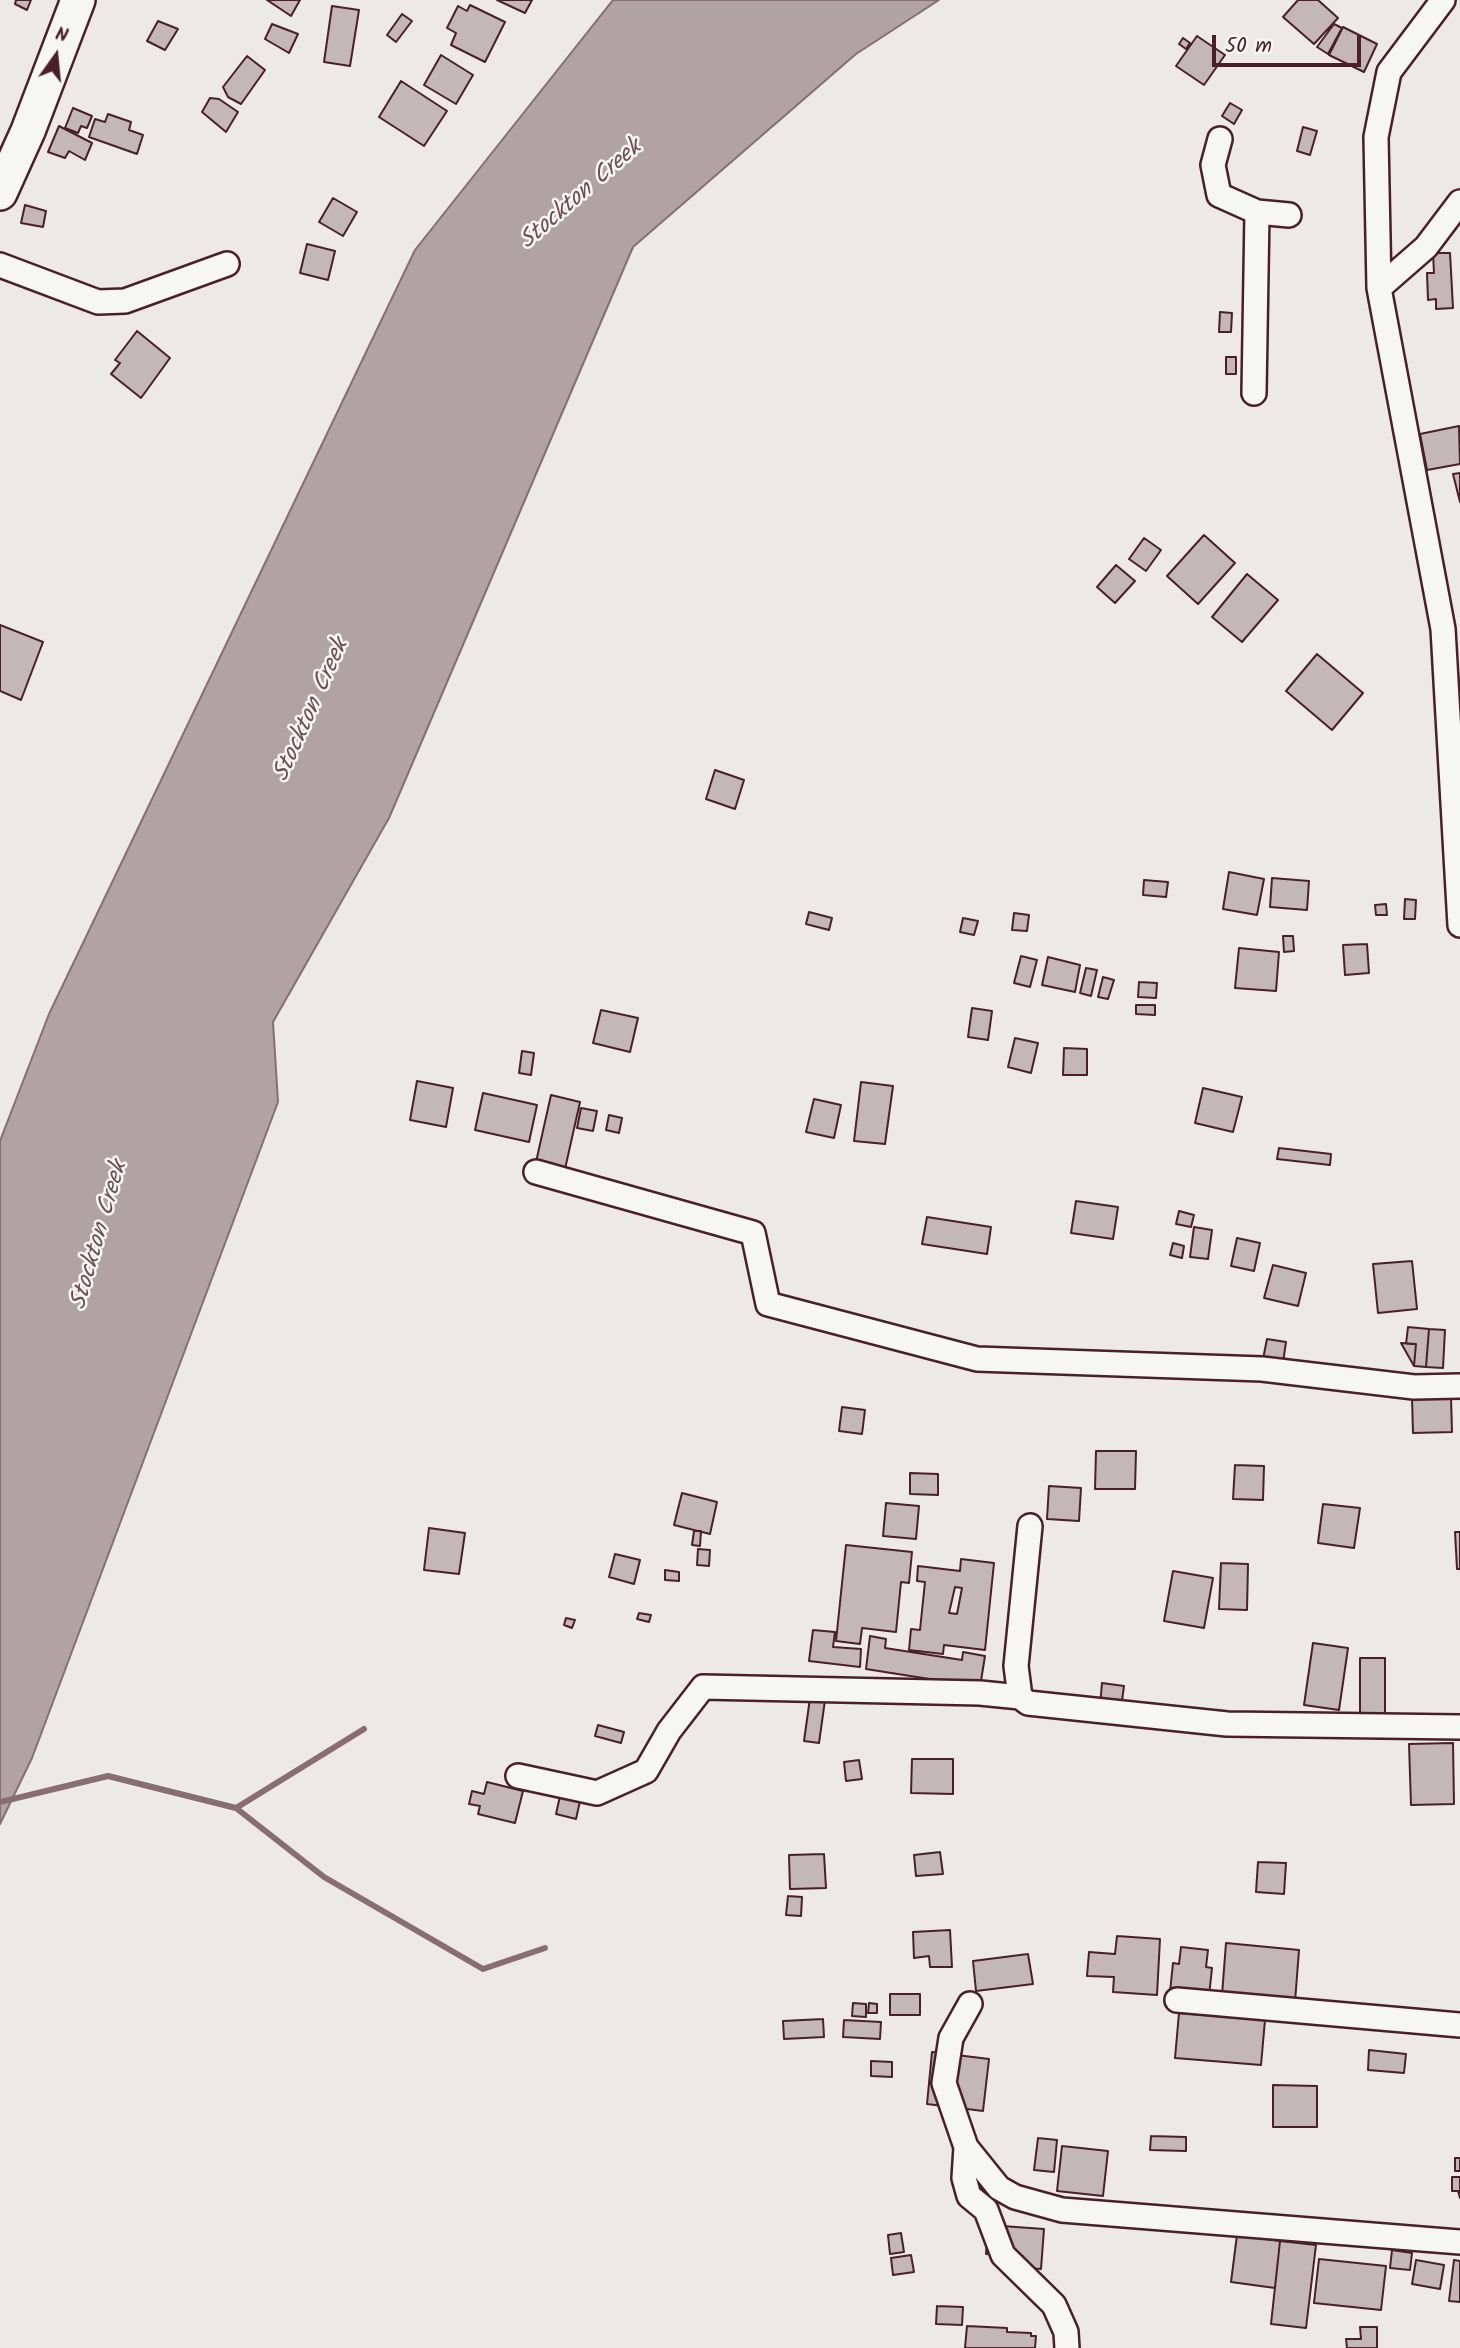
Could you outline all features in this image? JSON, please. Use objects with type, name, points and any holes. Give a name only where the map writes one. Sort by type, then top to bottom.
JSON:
[{"type":"highway","points":[[0,193],[28,131],[78,0]]},
{"type":"street","points":[[1443,0],[1389,72],[1376,137],[1379,288],[1443,629],[1455,747],[1460,925]]},
{"type":"street","points":[[1220,139],[1213,164],[1219,195],[1256,212],[1289,215]]},
{"type":"street","points":[[1379,288],[1426,247],[1460,202]]},
{"type":"street","points":[[1254,393],[1256,212]]},
{"type":"street","points":[[0,265],[98,302],[125,301],[227,264]]},
{"type":"street","points":[[536,1172],[753,1233],[768,1304],[977,1359],[1262,1368],[1414,1387],[1460,1386]]},
{"type":"street","points":[[1020,1698],[1016,1666],[1030,1526]]},
{"type":"street","points":[[518,1776],[597,1793],[646,1771],[669,1731],[703,1687],[979,1693],[1020,1698],[1041,1706],[1227,1724],[1460,1727]]},
{"type":"street","points":[[1177,2000],[1460,2025]]},
{"type":"street","points":[[970,2004],[951,2038],[944,2083],[966,2147],[999,2188],[1015,2197],[1062,2210],[1460,2242]]},
{"type":"street","points":[[966,2147],[964,2178],[969,2196],[986,2210],[1003,2255],[1054,2305],[1066,2332],[1067,2348]]},
{"type":"water","name":"Stockton Creek","points":[[613,0],[939,0],[856,54],[633,247],[389,818],[273,1022],[278,1102],[32,1758],[0,1824],[0,1141],[49,1014],[415,250]]},
{"type":"building","points":[[16,0],[31,0],[27,10],[15,4]]},
{"type":"building","points":[[267,0],[300,0],[291,16]]},
{"type":"building","points":[[497,0],[532,0],[525,13]]},
{"type":"building","points":[[1298,0],[1318,0],[1338,18],[1314,44],[1283,17]]},
{"type":"building","points":[[470,5],[505,22],[485,62],[451,45],[456,33],[447,28],[458,6],[467,11]]},
{"type":"building","points":[[332,6],[359,10],[350,66],[324,62]]},
{"type":"building","points":[[402,14],[412,21],[396,42],[387,35]]},
{"type":"building","points":[[158,21],[178,29],[165,50],[147,41]]},
{"type":"building","points":[[272,24],[298,34],[289,53],[265,39]]},
{"type":"building","points":[[1334,24],[1342,28],[1328,54],[1317,47]]},
{"type":"building","points":[[1343,27],[1377,44],[1364,72],[1329,55]]},
{"type":"building","points":[[1197,36],[1225,55],[1204,85],[1176,66]]},
{"type":"building","points":[[1183,38],[1190,43],[1186,49],[1179,44]]},
{"type":"building","points":[[441,55],[473,75],[456,104],[424,85]]},
{"type":"building","points":[[247,56],[265,70],[241,104],[228,97],[223,87]]},
{"type":"building","points":[[401,81],[447,111],[424,146],[379,117]]},
{"type":"building","points":[[210,98],[219,99],[238,112],[226,132],[202,112]]},
{"type":"building","points":[[1230,103],[1242,110],[1234,124],[1222,116]]},
{"type":"building","points":[[73,108],[92,116],[87,128],[81,126],[78,133],[65,128]]},
{"type":"building","points":[[108,114],[131,122],[129,130],[143,135],[137,154],[89,137],[95,119],[105,122]]},
{"type":"building","points":[[59,126],[92,143],[85,160],[69,151],[65,158],[48,152]]},
{"type":"building","points":[[1303,127],[1317,131],[1310,155],[1297,151]]},
{"type":"building","points":[[333,198],[357,212],[343,236],[319,222]]},
{"type":"building","points":[[25,205],[46,211],[43,227],[21,223]]},
{"type":"building","points":[[307,244],[335,251],[328,280],[300,273]]},
{"type":"building","points":[[1433,253],[1450,253],[1453,308],[1436,309],[1436,299],[1428,300],[1427,273],[1434,273]]},
{"type":"building","points":[[1220,312],[1232,313],[1231,332],[1219,332]]},
{"type":"building","points":[[137,331],[170,358],[141,398],[111,374],[120,363],[115,360]]},
{"type":"building","points":[[1226,357],[1236,357],[1236,374],[1226,374]]},
{"type":"building","points":[[1459,426],[1460,464],[1427,470],[1420,434]]},
{"type":"building","points":[[1460,473],[1460,502],[1453,474]]},
{"type":"building","points":[[1204,535],[1235,563],[1198,604],[1167,576]]},
{"type":"building","points":[[1144,538],[1161,550],[1146,571],[1129,559]]},
{"type":"building","points":[[1116,565],[1135,581],[1115,603],[1097,587]]},
{"type":"building","points":[[1247,574],[1278,600],[1242,642],[1212,617]]},
{"type":"building","points":[[0,625],[43,642],[21,700],[0,691]]},
{"type":"building","points":[[1317,654],[1363,693],[1332,730],[1286,691]]},
{"type":"building","points":[[715,770],[744,780],[735,809],[706,799]]},
{"type":"building","points":[[1229,872],[1264,879],[1257,915],[1223,909]]},
{"type":"building","points":[[1272,878],[1309,881],[1307,910],[1270,907]]},
{"type":"building","points":[[1144,880],[1168,882],[1166,897],[1143,895]]},
{"type":"building","points":[[1405,899],[1416,900],[1415,919],[1404,919]]},
{"type":"building","points":[[1386,904],[1387,915],[1376,915],[1375,905]]},
{"type":"building","points":[[809,912],[832,918],[829,930],[806,924]]},
{"type":"building","points":[[1014,913],[1029,915],[1027,931],[1012,930]]},
{"type":"building","points":[[963,918],[978,921],[974,935],[960,932]]},
{"type":"building","points":[[1283,936],[1293,936],[1294,951],[1284,952]]},
{"type":"building","points":[[1367,944],[1369,973],[1345,975],[1343,945]]},
{"type":"building","points":[[1239,948],[1279,952],[1276,991],[1235,988]]},
{"type":"building","points":[[1021,956],[1037,960],[1030,987],[1014,983]]},
{"type":"building","points":[[1048,957],[1080,965],[1075,992],[1042,985]]},
{"type":"building","points":[[1086,968],[1097,970],[1091,996],[1080,993]]},
{"type":"building","points":[[1103,977],[1114,980],[1108,999],[1098,997]]},
{"type":"building","points":[[1139,982],[1157,983],[1156,998],[1138,997]]},
{"type":"building","points":[[1136,1005],[1155,1005],[1155,1015],[1136,1014]]},
{"type":"building","points":[[972,1008],[992,1011],[988,1040],[968,1037]]},
{"type":"building","points":[[601,1010],[638,1018],[630,1052],[593,1043]]},
{"type":"building","points":[[1015,1038],[1038,1043],[1031,1073],[1008,1067]]},
{"type":"building","points":[[1064,1048],[1087,1049],[1087,1075],[1063,1075]]},
{"type":"building","points":[[522,1051],[534,1053],[531,1075],[519,1073]]},
{"type":"building","points":[[417,1081],[453,1088],[446,1127],[410,1120]]},
{"type":"building","points":[[861,1082],[893,1086],[885,1144],[854,1141]]},
{"type":"building","points":[[1203,1088],[1242,1097],[1233,1132],[1195,1123]]},
{"type":"building","points":[[483,1093],[537,1105],[529,1142],[475,1130]]},
{"type":"building","points":[[551,1095],[580,1102],[565,1169],[536,1162]]},
{"type":"building","points":[[814,1099],[841,1105],[834,1138],[806,1132]]},
{"type":"building","points":[[581,1108],[597,1111],[593,1131],[577,1128]]},
{"type":"building","points":[[609,1115],[622,1118],[619,1133],[606,1130]]},
{"type":"building","points":[[1279,1148],[1331,1154],[1330,1165],[1277,1159]]},
{"type":"building","points":[[1076,1201],[1118,1207],[1113,1239],[1071,1233]]},
{"type":"building","points":[[1179,1211],[1194,1215],[1191,1227],[1176,1224]]},
{"type":"building","points":[[927,1217],[991,1227],[987,1254],[922,1244]]},
{"type":"building","points":[[1194,1227],[1212,1230],[1208,1259],[1190,1257]]},
{"type":"building","points":[[1237,1238],[1260,1243],[1254,1271],[1231,1266]]},
{"type":"building","points":[[1173,1243],[1184,1246],[1182,1258],[1170,1255]]},
{"type":"building","points":[[1412,1261],[1417,1309],[1378,1313],[1373,1264]]},
{"type":"building","points":[[1273,1265],[1306,1273],[1298,1306],[1264,1298]]},
{"type":"building","points":[[1408,1327],[1429,1329],[1426,1367],[1414,1366],[1416,1344],[1406,1344]]},
{"type":"building","points":[[1429,1329],[1445,1330],[1443,1368],[1426,1367]]},
{"type":"building","points":[[1267,1339],[1286,1342],[1283,1363],[1263,1359]]},
{"type":"building","points":[[1401,1343],[1416,1344],[1414,1366]]},
{"type":"building","points":[[1451,1397],[1452,1432],[1413,1433],[1412,1398]]},
{"type":"building","points":[[842,1407],[865,1410],[862,1434],[839,1431]]},
{"type":"building","points":[[1096,1451],[1136,1451],[1135,1489],[1095,1489]]},
{"type":"building","points":[[1235,1465],[1264,1466],[1263,1500],[1233,1499]]},
{"type":"building","points":[[910,1473],[938,1474],[938,1495],[910,1494]]},
{"type":"building","points":[[1049,1486],[1081,1488],[1079,1521],[1047,1519]]},
{"type":"building","points":[[682,1493],[717,1502],[710,1534],[674,1525]]},
{"type":"building","points":[[886,1503],[919,1506],[916,1539],[883,1536]]},
{"type":"building","points":[[1323,1504],[1360,1508],[1354,1548],[1318,1543]]},
{"type":"building","points":[[429,1528],[465,1533],[459,1574],[424,1570]]},
{"type":"building","points":[[694,1531],[701,1531],[700,1546],[692,1545]]},
{"type":"building","points":[[1455,1532],[1460,1532],[1460,1569],[1457,1569]]},
{"type":"building","points":[[846,1545],[912,1552],[909,1583],[901,1582],[896,1632],[862,1628],[860,1644],[836,1641]]},
{"type":"building","points":[[698,1549],[710,1550],[709,1566],[697,1565]]},
{"type":"building","points":[[615,1554],[640,1560],[634,1584],[609,1577]]},
{"type":"building","points":[[961,1559],[994,1563],[985,1650],[944,1645],[943,1654],[909,1650],[911,1629],[920,1630],[925,1582],[917,1581],[918,1566],[960,1571]],"holes":[[[955,1587],[962,1588],[957,1614],[949,1613]]]},
{"type":"building","points":[[1221,1563],[1248,1564],[1247,1610],[1219,1609]]},
{"type":"building","points":[[665,1570],[679,1572],[679,1581],[665,1580]]},
{"type":"building","points":[[1173,1571],[1213,1578],[1204,1628],[1164,1621]]},
{"type":"building","points":[[639,1613],[651,1615],[649,1622],[637,1619]]},
{"type":"building","points":[[566,1618],[575,1620],[572,1628],[564,1625]]},
{"type":"building","points":[[813,1630],[835,1632],[833,1647],[861,1649],[860,1667],[809,1661]]},
{"type":"building","points":[[870,1636],[886,1639],[885,1648],[962,1660],[963,1652],[985,1656],[980,1687],[866,1669]]},
{"type":"building","points":[[1313,1643],[1348,1648],[1339,1710],[1304,1705]]},
{"type":"building","points":[[1360,1658],[1385,1658],[1385,1715],[1360,1715]]},
{"type":"building","points":[[1102,1683],[1124,1686],[1121,1708],[1100,1706]]},
{"type":"building","points":[[810,1698],[825,1700],[819,1743],[804,1741]]},
{"type":"building","points":[[598,1725],[624,1732],[621,1743],[595,1736]]},
{"type":"building","points":[[1453,1743],[1454,1804],[1411,1805],[1409,1744]]},
{"type":"building","points":[[912,1759],[953,1759],[953,1794],[911,1793]]},
{"type":"building","points":[[859,1760],[862,1779],[846,1781],[844,1762]]},
{"type":"building","points":[[487,1782],[523,1791],[515,1823],[478,1814],[480,1806],[469,1804],[472,1791],[484,1794]]},
{"type":"building","points":[[560,1796],[580,1801],[576,1819],[556,1814]]},
{"type":"building","points":[[940,1852],[943,1874],[916,1876],[914,1855]]},
{"type":"building","points":[[824,1854],[826,1888],[790,1889],[789,1855]]},
{"type":"building","points":[[1258,1862],[1286,1863],[1284,1894],[1256,1892]]},
{"type":"building","points":[[788,1896],[802,1897],[801,1916],[786,1915]]},
{"type":"building","points":[[950,1930],[952,1967],[930,1967],[929,1956],[914,1958],[913,1932]]},
{"type":"building","points":[[1117,1936],[1160,1939],[1157,1995],[1113,1992],[1114,1977],[1087,1976],[1089,1952],[1115,1954]]},
{"type":"building","points":[[1226,1943],[1299,1950],[1295,2002],[1222,1995]]},
{"type":"building","points":[[1181,1947],[1208,1950],[1206,1967],[1212,1968],[1209,1996],[1170,1992],[1173,1963],[1179,1964]]},
{"type":"building","points":[[1028,1954],[1033,1984],[976,1991],[973,1961]]},
{"type":"building","points":[[890,1994],[920,1994],[920,2015],[890,2015]]},
{"type":"building","points":[[853,2003],[866,2004],[866,2017],[852,2016]]},
{"type":"building","points":[[869,2003],[877,2004],[877,2013],[868,2013]]},
{"type":"building","points":[[1179,2013],[1265,2020],[1261,2065],[1175,2058]]},
{"type":"building","points":[[823,2019],[824,2037],[784,2039],[783,2021]]},
{"type":"building","points":[[844,2020],[881,2022],[880,2039],[843,2037]]},
{"type":"building","points":[[1369,2050],[1406,2054],[1404,2073],[1368,2070]]},
{"type":"building","points":[[932,2052],[989,2059],[983,2111],[927,2104]]},
{"type":"building","points":[[871,2061],[892,2062],[892,2077],[871,2076]]},
{"type":"building","points":[[1273,2085],[1317,2086],[1317,2127],[1273,2127]]},
{"type":"building","points":[[1151,2136],[1186,2137],[1186,2151],[1150,2150]]},
{"type":"building","points":[[1038,2138],[1057,2140],[1054,2172],[1034,2170]]},
{"type":"building","points":[[1062,2146],[1108,2151],[1103,2196],[1057,2191]]},
{"type":"building","points":[[1455,2158],[1460,2158],[1460,2171],[1455,2171]]},
{"type":"building","points":[[1452,2177],[1460,2177],[1460,2198],[1458,2191],[1452,2191]]},
{"type":"building","points":[[988,2225],[1044,2229],[1041,2269],[1000,2266],[1001,2255],[986,2254]]},
{"type":"building","points":[[901,2233],[904,2252],[890,2254],[888,2235]]},
{"type":"building","points":[[1237,2235],[1280,2241],[1275,2288],[1231,2282]]},
{"type":"building","points":[[1280,2241],[1316,2245],[1306,2328],[1271,2324]]},
{"type":"building","points":[[1392,2250],[1412,2253],[1410,2270],[1390,2268]]},
{"type":"building","points":[[911,2255],[914,2272],[893,2275],[891,2258]]},
{"type":"building","points":[[1319,2259],[1386,2266],[1381,2310],[1314,2303]]},
{"type":"building","points":[[1416,2260],[1444,2265],[1440,2289],[1412,2284]]},
{"type":"building","points":[[1454,2260],[1460,2261],[1460,2302],[1449,2301]]},
{"type":"building","points":[[937,2306],[963,2307],[962,2325],[936,2324]]},
{"type":"building","points":[[967,2326],[1007,2328],[1007,2332],[1031,2333],[1031,2336],[1036,2336],[1035,2348],[965,2348]]},
{"type":"building","points":[[1360,2327],[1377,2327],[1377,2348],[1347,2348],[1346,2339],[1361,2339]]},
{"type":"waterway","points":[[236,1808],[364,1729]]},
{"type":"waterway","points":[[0,1802],[108,1776],[236,1808],[324,1877],[483,1969],[545,1948]]}]
